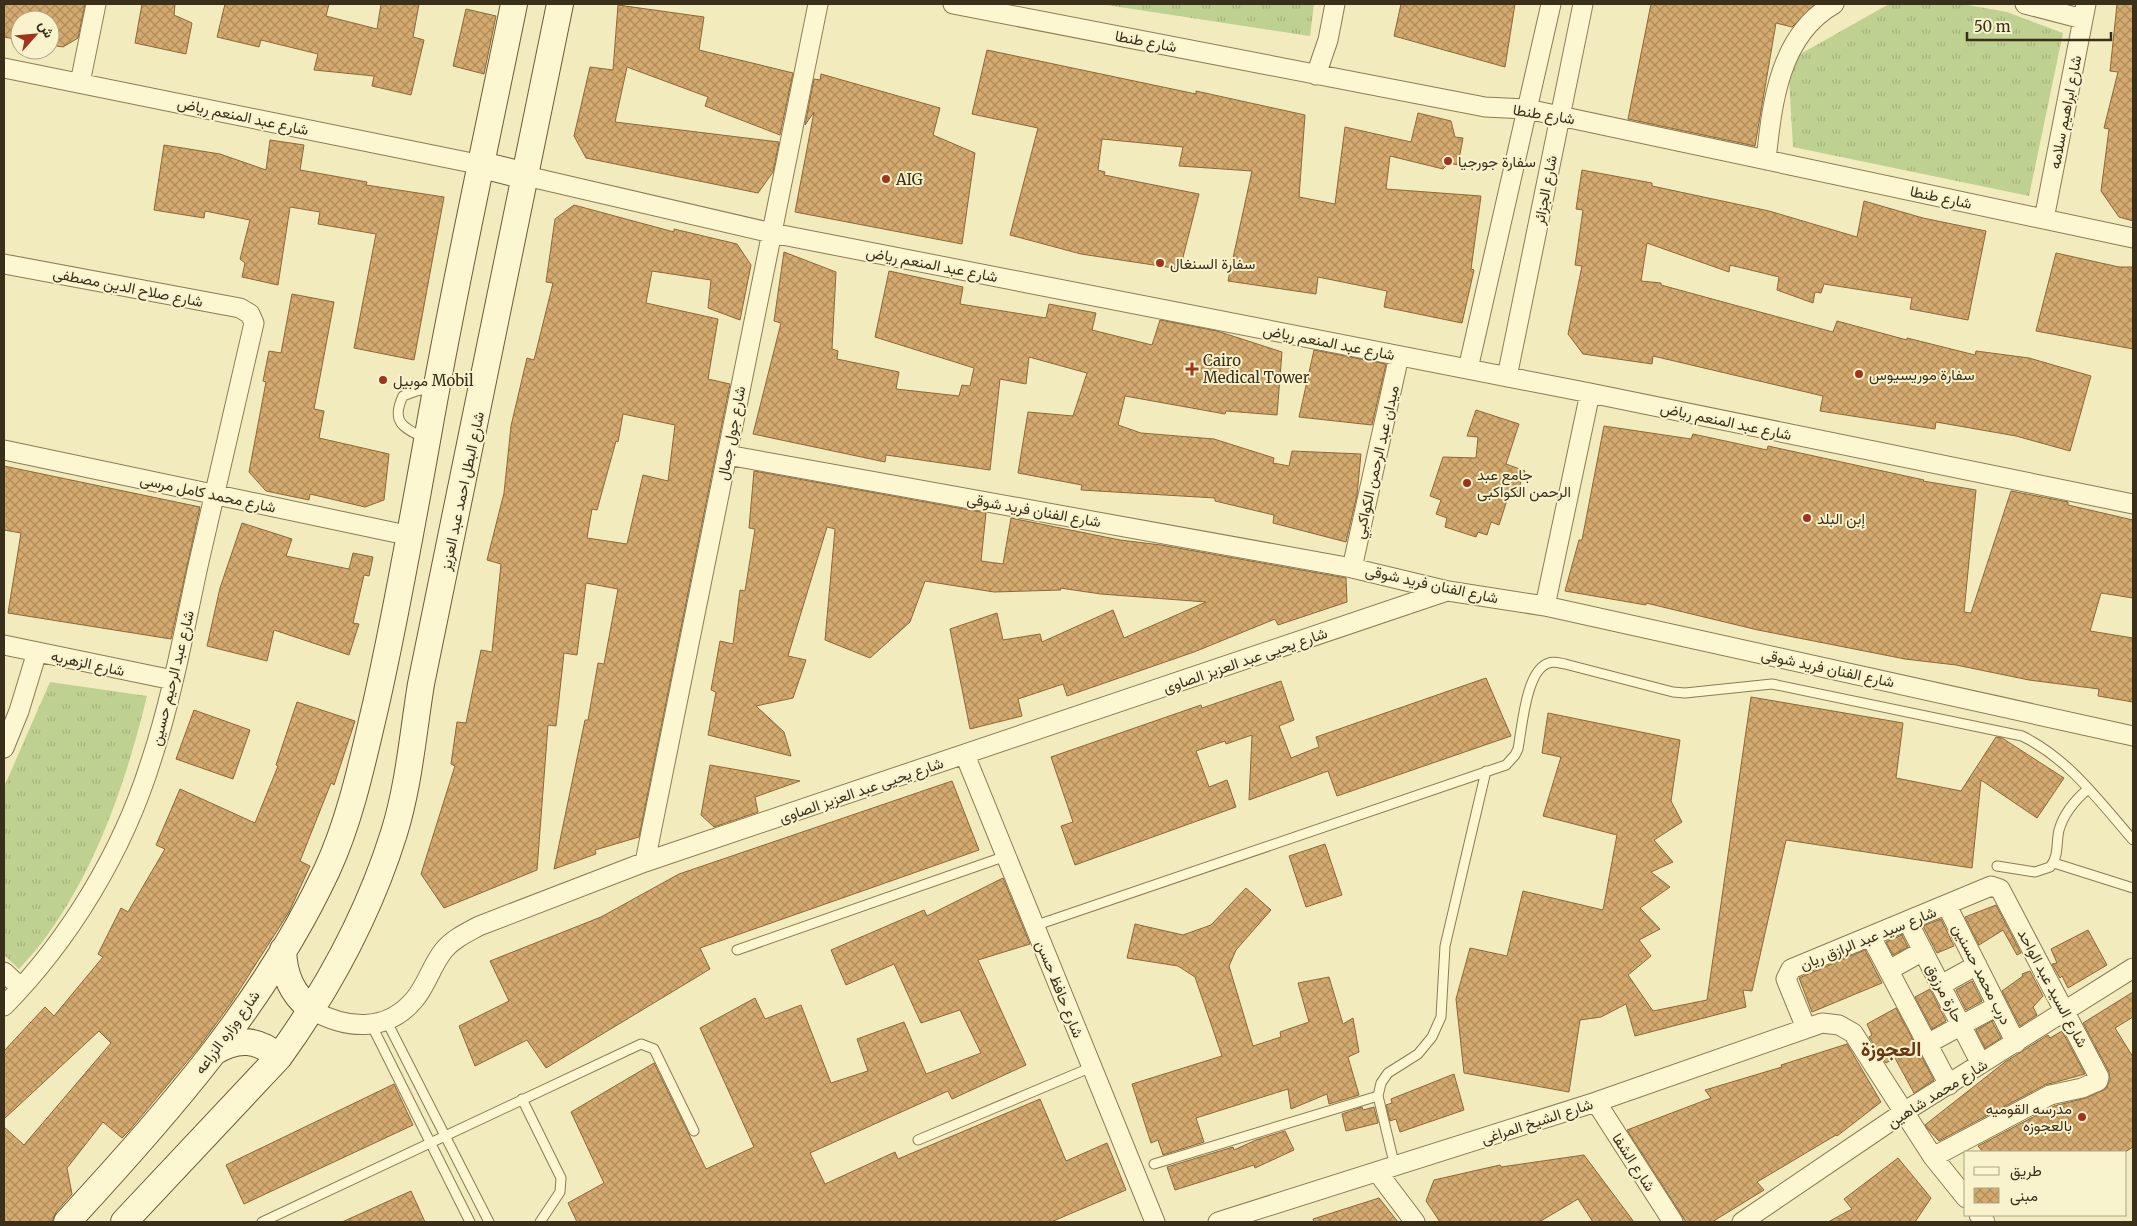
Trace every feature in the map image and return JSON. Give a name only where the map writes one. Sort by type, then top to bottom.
[{"type":"main road","points":[[411,536],[436,388],[514,4]]},
{"type":"main road","name":"شارع البطل احمد عبد العزيز","points":[[312,1010],[365,911],[394,831],[421,684],[560,4]]},
{"type":"main road","points":[[482,164],[526,176]]},
{"type":"main road","name":"شارع وزاره الزراعه","points":[[67,1222],[151,1131],[214,1052],[283,950],[328,867],[346,816],[373,716],[411,536]]},
{"type":"main road","points":[[124,1222],[278,1057],[312,1010],[301,1002],[287,978],[283,950]]},
{"type":"main road","points":[[214,1052],[226,1044],[240,1040],[254,1042],[268,1048],[278,1057]]},
{"type":"street","points":[[80,83],[96,4]]},
{"type":"street","name":"شارع جول جمال","points":[[645,862],[818,4]]},
{"type":"street","name":"شارع طنطا","points":[[953,4],[1041,12],[1316,75],[1485,108],[1527,109],[2133,238]]},
{"type":"street","points":[[1316,75],[1328,40],[1335,4]]},
{"type":"street","points":[[1468,369],[1551,4]]},
{"type":"street","name":"شارع الجزائر","points":[[1507,376],[1583,4]]},
{"type":"street","points":[[1766,160],[1772,110],[1787,57],[1804,30],[1834,4]]},
{"type":"street","points":[[2025,4],[2084,11]]},
{"type":"street","name":"شارع ابراهيم سلامه","points":[[2044,219],[2084,11]]},
{"type":"street","name":"شارع عبد المنعم رياض","points":[[4,68],[482,164]]},
{"type":"street","name":"شارع عبد المنعم رياض","points":[[526,176],[772,233],[1507,376],[2133,504]]},
{"type":"street","name":"شارع صلاح الدين مصطفى","points":[[4,264],[240,308],[250,314]]},
{"type":"street","name":"شارع عبد الرحيم حسين","points":[[4,1006],[21,988],[65,933],[100,875],[128,821],[151,762],[173,680],[254,323],[250,314]]},
{"type":"street","name":"ميدان عبد الرحمن الكواكبي","points":[[1352,568],[1399,356]]},
{"type":"street","points":[[1545,606],[1590,393]]},
{"type":"street","name":"شارع محمد كامل مرسى","points":[[4,450],[411,536]]},
{"type":"street","name":"شارع الفنان فريد شوقى","points":[[727,455],[1352,568],[1448,591],[1545,606],[2133,736]]},
{"type":"street","name":"شارع يحيى عبد العزيز الصاوى","points":[[378,1022],[399,1014],[414,1000],[433,965],[445,949],[461,936],[479,926],[645,862],[1448,591]]},
{"type":"street","name":"شارع الزهريه","points":[[4,645],[173,680]]},
{"type":"street","points":[[4,748],[19,710],[37,652]]},
{"type":"street","name":"شارع حافظ حسن","points":[[965,755],[1155,1222]]},
{"type":"street","name":"شارع سيد عبد الرازق ريان","points":[[1806,1028],[1786,979],[1788,972],[1947,906],[1990,886],[1996,887],[2003,893]]},
{"type":"street","name":"شارع السيد عبد الواحد","points":[[1934,1157],[2050,1096],[2094,1083],[2099,1077],[2003,893]]},
{"type":"street","name":"درب محمد حسنين","points":[[1947,906],[2016,1043]]},
{"type":"street","name":"حارة مرزوق","points":[[1908,922],[1981,1064]]},
{"type":"street","points":[[1871,936],[1949,1085]]},
{"type":"street","points":[[1889,970],[1923,951]]},
{"type":"street","points":[[1941,985],[1977,965]]},
{"type":"street","name":"شارع محمد شاهين","points":[[1742,1222],[1904,1112],[2066,1012],[2133,968]]},
{"type":"street","points":[[4,972],[21,988]]},
{"type":"street","points":[[1927,1044],[1997,1006]]},
{"type":"street","points":[[312,1010],[330,1021],[350,1026],[378,1022]]},
{"type":"street","name":"شارع الشيخ المراغى","points":[[1218,1222],[1387,1170],[1596,1102],[1822,1023],[1838,1025],[1853,1033],[1904,1112]]},
{"type":"street","name":"شارع الشفا","points":[[1596,1102],[1673,1222]]},
{"type":"street","points":[[1904,1112],[1934,1157],[1964,1195]]},
{"type":"street","points":[[1387,1170],[1415,1222]]},
{"type":"lane","points":[[427,439],[410,432],[399,422],[397,409],[403,396],[416,391],[436,388]]},
{"type":"lane","points":[[1034,926],[1506,765],[1516,755],[1530,684],[1536,670],[1550,662],[1565,664],[1673,692],[1685,693],[1772,684],[2022,736],[2044,747],[2063,762],[2133,840]]},
{"type":"lane","points":[[1387,1170],[1378,1096],[1381,1083],[1388,1072],[1418,1054],[1432,1037],[1441,1017],[1445,946],[1486,771]]},
{"type":"lane","points":[[1997,866],[2035,872],[2046,870],[2054,863],[2064,818],[2078,797],[2088,789]]},
{"type":"lane","points":[[737,950],[1006,856]]},
{"type":"lane","points":[[2054,863],[2133,888]]},
{"type":"lane","points":[[378,1022],[445,1136],[489,1222]]},
{"type":"lane","points":[[378,1022],[430,1143],[470,1222]]},
{"type":"lane","points":[[262,1222],[641,1044],[654,1049],[694,1131]]},
{"type":"lane","points":[[918,1140],[1092,1067]]},
{"type":"lane","points":[[1154,1164],[1378,1096]]},
{"type":"lane","points":[[522,1099],[561,1178],[560,1192],[546,1210],[540,1222]]},
{"type":"green space","points":[[1100,4],[1314,4],[1310,36]]},
{"type":"green space","points":[[1889,4],[1962,4],[2007,12],[2063,33],[2029,196],[1793,147],[1788,61]]},
{"type":"green space","points":[[50,682],[147,696],[120,789],[96,850],[66,907],[41,943],[19,969],[4,955],[4,787]]},
{"type":"building","points":[[4,4],[85,4],[78,38],[63,47],[60,47],[60,10],[10,10],[10,38],[4,37]]},
{"type":"building","points":[[142,4],[175,4],[174,15],[192,23],[186,54],[135,43]]},
{"type":"building","points":[[225,4],[329,4],[326,16],[377,29],[381,4],[419,4],[413,37],[424,40],[411,95],[372,86],[374,76],[314,70],[318,54],[261,40],[259,47],[217,37]]},
{"type":"building","points":[[1401,4],[1515,4],[1505,67],[1394,36]]},
{"type":"building","points":[[1651,4],[1815,4],[1792,27],[1776,23],[1755,146],[1628,119]]},
{"type":"building","points":[[2117,4],[2133,4],[2133,221],[2119,217],[2101,191],[2109,129],[2104,128],[2118,72],[2110,71]]},
{"type":"building","points":[[618,5],[704,17],[699,50],[793,73],[780,135],[705,106],[708,97],[627,67],[615,122],[779,142],[773,172],[758,193],[586,158],[574,136],[590,67],[613,70]]},
{"type":"building","points":[[466,9],[496,16],[484,74],[453,66]]},
{"type":"building","points":[[987,50],[1196,94],[1196,91],[1305,115],[1299,197],[1335,204],[1345,127],[1411,142],[1418,113],[1451,121],[1455,137],[1463,138],[1458,165],[1449,163],[1443,169],[1390,156],[1386,189],[1481,196],[1471,269],[1474,270],[1462,323],[1384,307],[1387,291],[1318,277],[1316,294],[1228,281],[1252,171],[1179,166],[1183,147],[1102,139],[1098,170],[1105,172],[1104,175],[1199,194],[1180,269],[1081,254],[1010,235],[1038,128],[972,114]]},
{"type":"building","name":"AIG","points":[[821,74],[940,108],[933,135],[975,153],[962,244],[795,212],[814,112],[805,125],[814,79],[820,80]]},
{"type":"building","points":[[270,140],[304,145],[300,170],[367,182],[366,185],[444,197],[414,360],[354,348],[376,234],[318,224],[320,212],[290,207],[278,285],[242,277],[245,263],[240,259],[250,220],[205,211],[204,218],[154,210],[164,145],[220,154],[266,170]]},
{"type":"building","points":[[1582,170],[1652,183],[1652,186],[1769,211],[1857,237],[1864,201],[1923,218],[1986,231],[1968,320],[1910,309],[1912,298],[1824,284],[1821,293],[1815,292],[1813,303],[1777,290],[1779,277],[1730,265],[1729,272],[1647,243],[1641,281],[1661,283],[1661,285],[1833,332],[1837,321],[1907,340],[1907,338],[1975,355],[1976,351],[2029,358],[2091,376],[2070,451],[2016,436],[1936,422],[1935,429],[1820,411],[1823,396],[1653,356],[1652,364],[1583,354],[1568,334],[1582,266],[1575,265],[1583,210],[1576,209]]},
{"type":"building","points":[[574,205],[674,232],[674,229],[737,244],[751,265],[740,320],[708,308],[711,280],[652,271],[646,303],[718,319],[708,379],[730,384],[639,837],[595,850],[596,854],[554,869],[585,720],[588,720],[598,663],[604,664],[618,589],[586,583],[577,655],[564,653],[556,726],[548,725],[537,870],[444,908],[421,874],[455,766],[451,764],[457,722],[466,723],[481,650],[492,652],[501,564],[487,560],[504,493],[511,426],[527,358],[534,360],[553,283],[546,282],[555,219]],"holes":[[[623,414],[675,425],[668,481],[643,475],[627,544],[587,538],[592,509],[597,510],[616,441],[618,442]]]},
{"type":"building","points":[[784,252],[836,272],[832,349],[838,351],[837,359],[899,372],[896,389],[959,396],[962,385],[970,386],[974,368],[875,337],[889,271],[963,287],[960,304],[1046,318],[1049,304],[1096,313],[1092,330],[1152,345],[1160,320],[1217,331],[1282,352],[1277,415],[1226,411],[1225,414],[1125,396],[1118,425],[1141,433],[1214,439],[1274,458],[1273,463],[1289,466],[1292,451],[1361,454],[1357,495],[1346,542],[1273,523],[1274,515],[1215,501],[1215,498],[1081,490],[1082,485],[1018,473],[1028,412],[1073,416],[1087,373],[1029,357],[1026,384],[1000,379],[990,470],[886,455],[885,462],[753,434],[781,323],[774,321]]},
{"type":"building","points":[[2056,253],[2119,267],[2133,267],[2133,349],[2036,331]]},
{"type":"building","points":[[292,294],[334,302],[314,409],[324,411],[319,438],[389,454],[384,500],[365,507],[310,494],[309,500],[266,491],[249,472],[266,382],[263,381],[269,351],[281,353]]},
{"type":"building","points":[[1314,350],[1386,364],[1372,425],[1299,417]]},
{"type":"building","points":[[1476,410],[1519,424],[1506,464],[1525,471],[1517,493],[1510,491],[1499,525],[1491,522],[1487,535],[1478,532],[1476,537],[1445,527],[1447,518],[1436,514],[1441,500],[1430,496],[1443,457],[1476,458],[1478,437],[1467,436]]},
{"type":"building","points":[[1604,426],[1691,439],[1693,434],[1767,450],[1768,446],[1923,481],[1976,490],[1964,612],[1971,613],[2011,491],[2068,502],[2068,505],[2133,520],[2133,598],[2101,593],[2090,631],[2133,638],[2133,702],[2098,696],[2099,689],[2029,680],[1956,665],[1905,659],[1758,630],[1646,603],[1646,605],[1565,591],[1579,540],[1582,540]]},
{"type":"building","points":[[4,466],[200,507],[171,639],[8,613],[21,533],[4,530]]},
{"type":"building","points":[[754,471],[986,513],[981,561],[1003,564],[1011,518],[1120,540],[1161,545],[1346,578],[1347,602],[1278,625],[1275,619],[1194,652],[1067,696],[1063,684],[1018,699],[1022,716],[970,729],[950,629],[997,613],[1003,640],[1040,634],[1042,642],[1113,610],[1124,638],[1206,602],[1101,594],[1060,588],[1061,590],[994,592],[925,581],[910,622],[870,658],[825,640],[835,529],[827,527],[788,656],[806,660],[793,698],[756,706],[784,732],[791,756],[708,735],[716,692],[711,690],[720,641],[733,644],[740,590],[745,591],[755,529],[749,528]]},
{"type":"building","points":[[242,523],[292,539],[286,556],[349,569],[353,553],[373,557],[369,576],[364,575],[353,623],[359,624],[349,655],[274,630],[267,661],[207,646],[220,588]]},
{"type":"building","points":[[1486,678],[1511,736],[1337,796],[1328,771],[1249,800],[1252,735],[1226,744],[1225,741],[1196,751],[1209,787],[1227,780],[1236,807],[1075,865],[1061,826],[1073,822],[1051,757],[1201,705],[1202,708],[1281,681],[1294,720],[1279,726],[1291,758],[1319,747],[1316,737]]},
{"type":"building","points":[[1751,697],[1903,723],[1896,778],[1961,791],[1996,737],[2002,738],[2064,778],[2037,818],[1981,780],[1972,868],[1786,840],[1752,991],[1743,990],[1746,1007],[1635,1036],[1626,1004],[1601,1017],[1580,1020],[1569,1092],[1464,1073],[1456,999],[1470,948],[1507,956],[1523,891],[1603,910],[1617,835],[1543,816],[1561,757],[1542,753],[1548,713],[1680,740],[1671,801],[1682,822],[1654,840],[1673,862],[1651,872],[1670,887],[1640,908],[1660,929],[1639,940],[1651,956],[1628,975],[1653,1011],[1707,1000]]},
{"type":"building","points":[[297,702],[355,721],[334,785],[331,783],[300,861],[310,866],[289,912],[231,1003],[199,1047],[129,1131],[122,1138],[103,1122],[67,1168],[72,1194],[56,1212],[52,1222],[4,1222],[4,1127],[24,1145],[111,1043],[99,1031],[4,1119],[4,1051],[45,1007],[54,1016],[103,957],[98,954],[121,908],[128,912],[165,849],[156,845],[180,789],[255,823],[278,766],[276,765]]},
{"type":"building","points":[[194,710],[250,730],[233,779],[176,759]]},
{"type":"building","points":[[710,765],[800,781],[755,797],[758,812],[714,827],[701,815]]},
{"type":"building","points":[[952,781],[979,850],[700,948],[710,969],[546,1068],[527,1040],[475,1066],[459,1026],[509,1001],[490,961],[601,917],[679,874]]},
{"type":"building","points":[[1325,844],[1342,895],[1306,907],[1289,856]]},
{"type":"building","points":[[1003,878],[1030,944],[978,960],[1026,1065],[952,1099],[948,1091],[810,1153],[825,1184],[895,1152],[898,1159],[1040,1099],[1066,1161],[1107,1143],[1126,1190],[1051,1222],[577,1222],[568,1203],[604,1183],[571,1112],[654,1063],[706,1169],[754,1147],[700,1028],[755,998],[765,1019],[801,1005],[831,1083],[868,1071],[857,1039],[904,1022],[926,1074],[981,1053],[960,1010],[921,1023],[894,964],[846,985],[831,950],[924,910],[927,916]]},
{"type":"building","points":[[1246,888],[1271,910],[1236,950],[1229,966],[1253,1046],[1281,1037],[1280,1032],[1309,1022],[1298,983],[1329,977],[1343,1024],[1353,1018],[1359,1052],[1348,1057],[1359,1095],[1329,1104],[1327,1094],[1291,1109],[1288,1089],[1196,1118],[1204,1142],[1163,1155],[1158,1140],[1151,1143],[1132,1084],[1222,1056],[1195,977],[1178,966],[1127,958],[1135,924],[1183,935],[1211,925]]},
{"type":"building","points":[[1996,905],[2021,953],[2017,955],[2003,930],[1979,945],[1965,917]]},
{"type":"building","points":[[1941,919],[1954,946],[1937,953],[1923,926]]},
{"type":"building","points":[[2088,930],[2107,965],[2068,988],[2062,976],[2060,978],[2052,964],[2057,963],[2051,949]]},
{"type":"building","points":[[1902,935],[1908,947],[1893,955],[1886,942]]},
{"type":"building","points":[[1865,950],[1882,983],[1812,1012],[1799,978]]},
{"type":"building","points":[[2030,971],[2043,996],[2033,1007],[2037,1015],[2020,1026],[2002,991],[2023,976],[2022,974]]},
{"type":"building","points":[[1972,981],[1982,1001],[1966,1010],[1956,990]]},
{"type":"building","points":[[1930,989],[1946,1021],[1932,1029],[1915,997]]},
{"type":"building","name":"مدرسه القوميه بالعجوزه","points":[[2133,992],[2133,1017],[2115,1028],[2133,1057],[2133,1147],[2127,1151],[1982,1151],[1978,1146],[2054,1106],[2086,1098],[2106,1089],[2110,1080],[2109,1072],[2083,1023]]},
{"type":"building","points":[[1896,1008],[1934,1080],[1914,1093],[1895,1058],[1886,1063],[1869,1037],[1872,1035],[1867,1024]]},
{"type":"building","points":[[1992,1021],[2001,1038],[1985,1048],[1976,1030]]},
{"type":"building","points":[[2062,1031],[2085,1074],[2045,1085],[1939,1141],[1927,1128],[1925,1125],[2005,1062],[2048,1035],[2050,1038]]},
{"type":"building","points":[[1847,1044],[1881,1102],[1837,1136],[1757,1182],[1764,1190],[1712,1222],[1686,1222],[1627,1130],[1711,1098],[1705,1090],[1782,1067],[1781,1065]]},
{"type":"building","points":[[1454,1074],[1464,1110],[1400,1132],[1396,1119],[1390,1121],[1386,1105],[1392,1103],[1391,1099]]},
{"type":"building","points":[[394,1084],[413,1125],[244,1204],[226,1165]]},
{"type":"building","points":[[1362,1107],[1363,1110],[1374,1107],[1378,1123],[1346,1131],[1342,1114]]},
{"type":"building","points":[[1285,1131],[1294,1150],[1255,1168],[1254,1165],[1175,1190],[1167,1167],[1233,1147],[1234,1150],[1256,1140]]},
{"type":"building","points":[[1584,1155],[1634,1222],[1593,1222],[1578,1199],[1539,1222],[1440,1222],[1426,1201],[1434,1180],[1500,1165],[1501,1167]]},
{"type":"building","points":[[1898,1158],[1931,1198],[1915,1222],[1828,1222],[1852,1209],[1844,1199]]},
{"type":"building","points":[[411,1191],[425,1222],[342,1222]]},
{"type":"building","points":[[1379,1198],[1398,1222],[1314,1222],[1313,1219]]},
{"type":"place","name":"سفارة جورجيا","points":[[1448,161]]},
{"type":"place","name":"AIG","points":[[886,179]]},
{"type":"place","name":"سفارة السنغال","points":[[1160,263]]},
{"type":"place","name":"Cairo Medical Tower","points":[[1192,369]]},
{"type":"place","name":"سفارة موريسيوس","points":[[1859,374]]},
{"type":"place","name":"موبيل Mobil","points":[[383,380]]},
{"type":"place","name":"جامع عبد الرحمن الكواكبى","points":[[1467,483]]},
{"type":"place","name":"إبن البلد","points":[[1807,518]]},
{"type":"place","name":"مدرسه القوميه بالعجوزه","points":[[2082,1117]]},
{"type":"district","name":"العجوزة","points":[[1891,1048]]}]
